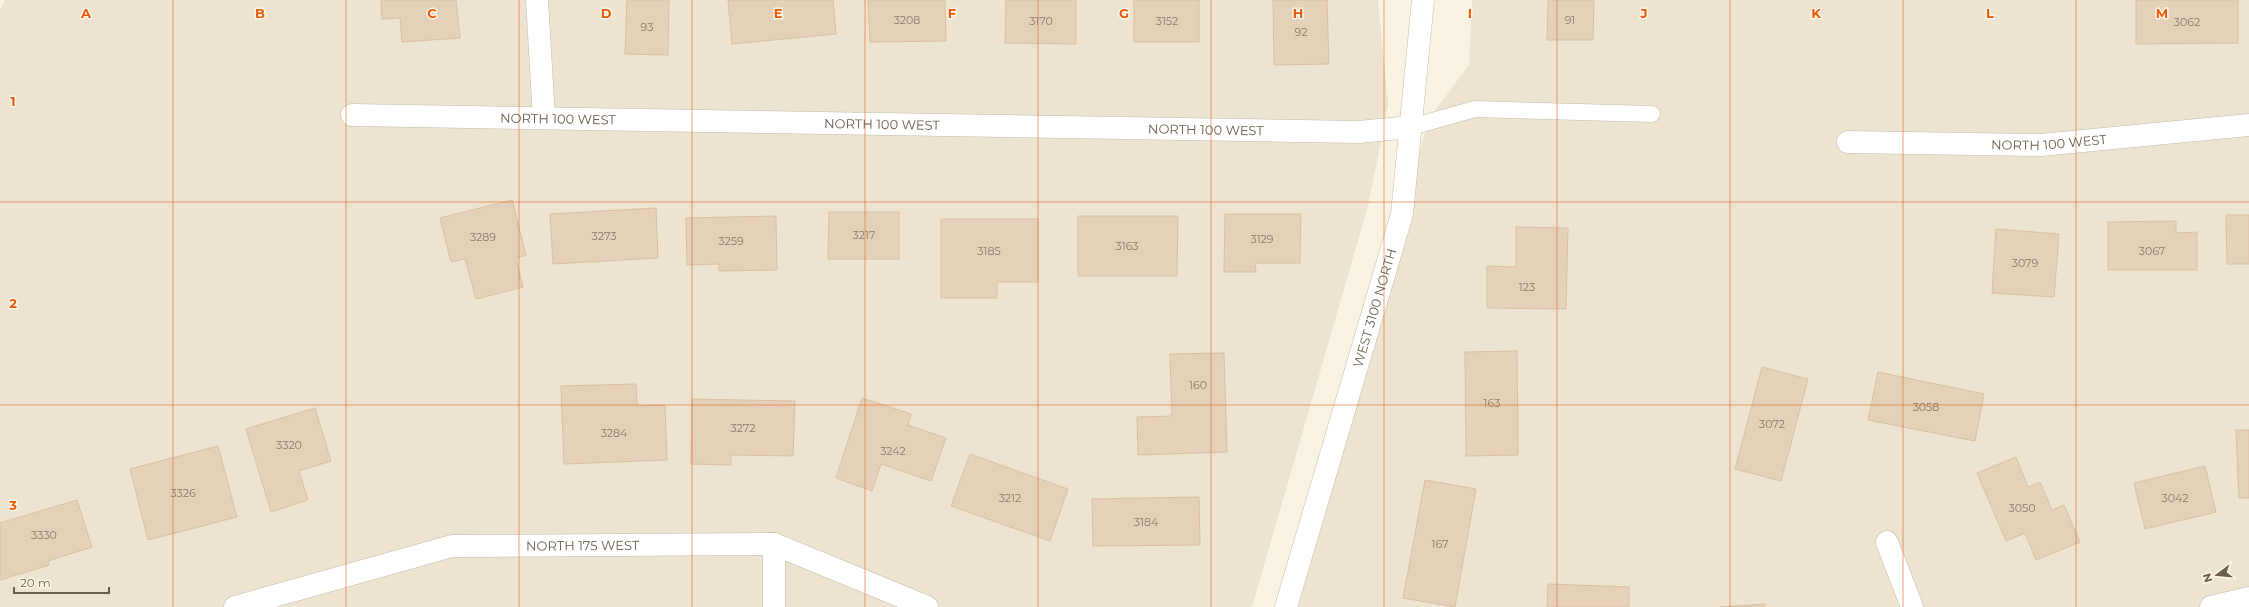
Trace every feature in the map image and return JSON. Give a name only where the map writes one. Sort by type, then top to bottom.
[{"type":"street","points":[[537,0],[540,16],[544,118]]},
{"type":"street","name":"WEST 3100 NORTH","points":[[1286,607],[1402,214],[1423,0]]},
{"type":"street","name":"NORTH 100 WEST","points":[[352,115],[1360,132],[1411,127]]},
{"type":"street","name":"NORTH 100 WEST","points":[[1848,142],[2041,145],[2249,125]]},
{"type":"street","points":[[1887,542],[1912,607]]},
{"type":"street","points":[[774,544],[774,607]]},
{"type":"street","name":"NORTH 175 WEST","points":[[235,607],[296,599],[452,546],[774,544],[926,607]]},
{"type":"street","points":[[2210,607],[2249,598]]},
{"type":"lane","points":[[1411,127],[1475,109],[1652,114]]},
{"type":"shaded area","points":[[5,0],[1378,0],[1388,105],[1368,206],[1252,607],[0,607],[0,10]]},
{"type":"shaded area","points":[[1472,0],[2249,0],[2249,607],[1286,607],[1429,119],[1469,65]]},
{"type":"building","points":[[381,0],[456,0],[460,38],[402,42],[400,18],[382,19]]},
{"type":"building","points":[[627,0],[669,0],[668,55],[625,54]]},
{"type":"building","points":[[728,0],[833,0],[836,34],[732,44]]},
{"type":"building","points":[[868,0],[945,0],[946,41],[870,42]]},
{"type":"building","points":[[1006,0],[1076,0],[1076,44],[1005,43]]},
{"type":"building","points":[[1134,0],[1199,0],[1199,42],[1134,42]]},
{"type":"building","points":[[1273,0],[1327,0],[1329,64],[1274,65]]},
{"type":"building","points":[[1548,0],[1594,0],[1593,40],[1547,40]]},
{"type":"building","points":[[2136,0],[2238,0],[2238,43],[2136,44]]},
{"type":"building","points":[[512,200],[526,255],[516,258],[523,287],[476,299],[465,259],[451,262],[440,218]]},
{"type":"building","points":[[656,208],[658,258],[553,264],[550,214]]},
{"type":"building","points":[[829,212],[899,212],[899,259],[828,259]]},
{"type":"building","points":[[1225,214],[1301,214],[1300,263],[1255,263],[1256,272],[1224,272]]},
{"type":"building","points":[[2226,215],[2249,215],[2249,264],[2227,264]]},
{"type":"building","points":[[776,216],[777,270],[719,271],[719,264],[687,265],[686,218]]},
{"type":"building","points":[[1078,216],[1178,216],[1177,276],[1078,276]]},
{"type":"building","points":[[941,219],[1038,219],[1038,282],[997,282],[997,298],[941,298]]},
{"type":"building","points":[[2176,221],[2176,233],[2197,232],[2197,270],[2108,270],[2108,222]]},
{"type":"building","points":[[1516,227],[1568,228],[1566,309],[1487,308],[1487,266],[1516,267]]},
{"type":"building","points":[[1996,229],[2059,234],[2054,297],[1992,293]]},
{"type":"building","points":[[1517,351],[1518,455],[1466,456],[1465,352]]},
{"type":"building","points":[[1224,353],[1227,452],[1138,455],[1137,417],[1172,416],[1170,354]]},
{"type":"building","points":[[1762,367],[1808,379],[1781,481],[1735,469]]},
{"type":"building","points":[[1878,372],[1984,394],[1975,441],[1868,420]]},
{"type":"building","points":[[636,384],[637,406],[665,405],[667,460],[564,464],[561,386]]},
{"type":"building","points":[[862,398],[911,414],[908,425],[946,438],[931,481],[881,464],[872,491],[836,478]]},
{"type":"building","points":[[692,399],[795,401],[793,456],[731,455],[731,465],[691,464]]},
{"type":"building","points":[[315,408],[331,461],[299,471],[308,500],[271,512],[246,429]]},
{"type":"building","points":[[2236,430],[2249,430],[2249,498],[2239,498]]},
{"type":"building","points":[[218,446],[237,517],[148,540],[130,469]]},
{"type":"building","points":[[970,454],[1068,489],[1050,541],[951,506]]},
{"type":"building","points":[[2016,457],[2028,487],[2040,482],[2052,510],[2064,505],[2080,542],[2036,560],[2025,533],[2006,541],[1977,473]]},
{"type":"building","points":[[2205,466],[2216,512],[2145,529],[2134,483]]},
{"type":"building","points":[[1425,480],[1476,489],[1455,607],[1403,598]]},
{"type":"building","points":[[1199,497],[1200,545],[1093,546],[1092,499]]},
{"type":"building","points":[[77,500],[92,547],[48,561],[49,565],[0,580],[0,523]]},
{"type":"building","points":[[1548,584],[1629,587],[1629,607],[1547,607]]},
{"type":"building","points":[[1765,604],[1765,607],[1720,607]]}]
